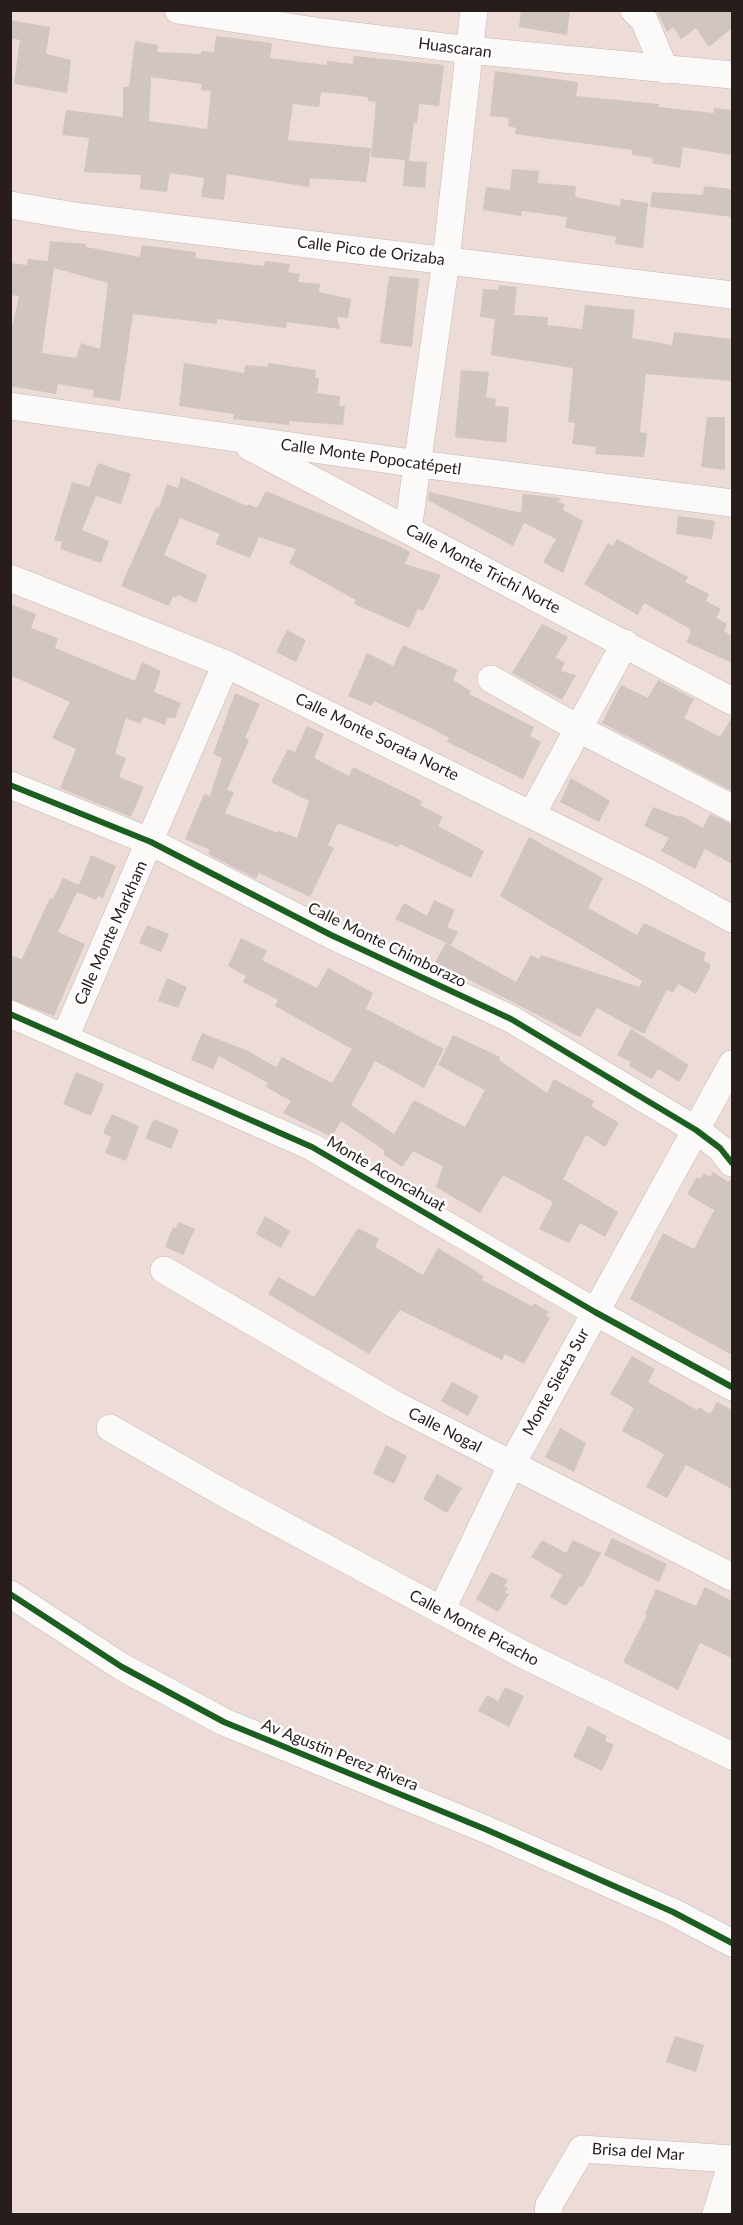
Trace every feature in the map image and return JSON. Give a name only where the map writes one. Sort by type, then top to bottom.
[{"type":"street","name":"Huascaran","points":[[178,10],[322,32],[469,50],[732,75]]},
{"type":"street","points":[[408,530],[446,260],[474,10]]},
{"type":"street","points":[[634,10],[644,20],[665,70]]},
{"type":"street","name":"Calle Pico de Orizaba","points":[[10,205],[81,217],[732,295]]},
{"type":"street","name":"Calle Monte Popocatépetl","points":[[10,406],[419,464],[732,503]]},
{"type":"street","name":"Calle Monte Trichi Norte","points":[[232,438],[732,701]]},
{"type":"street","name":"Calle Monte Sorata Norte","points":[[10,578],[226,664],[532,814],[649,873],[732,919]]},
{"type":"street","points":[[532,814],[625,643]]},
{"type":"street","name":"Calle Monte Markham","points":[[65,1037],[226,664]]},
{"type":"street","points":[[491,679],[579,729],[732,808]]},
{"type":"street","name":"Calle Monte Chimborazo","points":[[10,784],[151,842],[331,935],[511,1020],[696,1130],[720,1148],[732,1163]]},
{"type":"street","name":"Monte Aconcahuat","points":[[10,1014],[312,1147],[595,1312],[732,1387]]},
{"type":"street","name":"Monte Siesta Sur","points":[[441,1611],[512,1464],[732,1064]]},
{"type":"street","name":"Calle Nogal","points":[[164,1270],[394,1404],[732,1576]]},
{"type":"street","name":"Calle Monte Picacho","points":[[110,1428],[220,1491],[524,1655],[732,1756]]},
{"type":"street","name":"Av Agustin Perez Rivera","points":[[10,1594],[122,1667],[224,1722],[485,1829],[673,1912],[732,1943]]},
{"type":"street","name":"Brisa del Mar","points":[[548,2214],[549,2205],[582,2149],[732,2160],[716,2214]]},
{"type":"building","points":[[521,10],[570,10],[567,35],[519,27]]},
{"type":"building","points":[[656,10],[732,10],[732,28],[709,47],[696,28],[681,39],[673,27],[667,32]]},
{"type":"building","points":[[10,20],[50,27],[46,54],[71,60],[67,93],[14,84],[20,40],[10,38]]},
{"type":"building","points":[[216,36],[272,43],[270,58],[327,65],[327,61],[353,64],[354,56],[444,65],[439,106],[419,104],[417,123],[414,123],[409,161],[427,162],[425,188],[403,186],[405,160],[371,157],[376,102],[368,101],[368,97],[321,92],[319,107],[293,104],[288,140],[371,148],[366,182],[310,178],[309,187],[227,174],[224,200],[201,197],[204,178],[170,173],[167,192],[140,189],[141,175],[84,172],[89,138],[62,135],[66,110],[123,117],[123,87],[129,87],[135,41],[158,45],[157,52],[201,54],[201,51],[214,52]],"holes":[[[151,77],[202,84],[201,90],[211,91],[207,129],[149,121]]]},
{"type":"building","points":[[495,71],[578,82],[576,96],[659,104],[659,107],[714,113],[714,108],[732,110],[732,155],[683,147],[680,168],[652,163],[653,158],[632,155],[632,150],[515,134],[516,128],[508,126],[509,118],[490,116]]},
{"type":"building","points":[[512,169],[539,171],[538,183],[576,186],[575,197],[620,206],[621,199],[648,203],[643,248],[615,244],[616,237],[565,228],[567,217],[522,211],[521,216],[483,210],[486,187],[510,190]]},
{"type":"building","points":[[704,186],[732,189],[732,217],[650,207],[652,192],[703,195]]},
{"type":"building","points":[[50,241],[86,244],[86,247],[140,257],[142,245],[196,252],[195,258],[264,266],[265,261],[290,264],[288,272],[300,274],[298,282],[320,284],[319,292],[351,299],[348,318],[337,317],[340,329],[287,322],[286,328],[217,319],[217,324],[133,314],[120,401],[93,397],[94,390],[58,384],[56,394],[10,386],[10,337],[19,296],[10,295],[10,263],[27,265],[28,259],[48,261]],"holes":[[[54,268],[108,283],[100,349],[81,343],[76,358],[42,353]]]},
{"type":"building","points":[[389,276],[419,279],[412,347],[380,343]]},
{"type":"building","points":[[499,285],[517,287],[514,315],[548,317],[547,325],[582,329],[585,305],[635,310],[632,338],[672,345],[674,332],[732,339],[732,381],[646,374],[640,432],[647,433],[644,457],[595,454],[596,447],[572,444],[575,423],[568,422],[573,368],[491,355],[495,319],[480,317],[483,289],[498,290]]},
{"type":"building","points":[[184,363],[244,373],[245,365],[268,367],[268,363],[316,370],[315,378],[319,378],[317,393],[340,396],[339,406],[345,406],[343,425],[289,421],[289,425],[233,419],[234,414],[179,406]]},
{"type":"building","points":[[461,370],[489,372],[486,397],[496,399],[495,406],[509,407],[506,443],[455,437]]},
{"type":"building","points":[[707,417],[725,417],[725,470],[701,467]]},
{"type":"building","points":[[98,463],[131,474],[121,504],[96,496],[82,530],[109,541],[101,563],[60,549],[62,542],[54,540],[72,482],[89,487]]},
{"type":"building","points":[[181,477],[247,506],[248,504],[257,508],[266,491],[401,547],[410,552],[405,564],[441,575],[423,611],[418,609],[409,628],[354,604],[356,600],[289,563],[296,549],[259,537],[250,558],[215,544],[220,534],[180,518],[164,555],[207,575],[196,603],[178,595],[173,596],[169,606],[121,586],[156,507],[159,508],[167,484],[178,488]]},
{"type":"building","points":[[429,492],[521,513],[523,494],[561,498],[558,502],[565,504],[563,510],[583,521],[563,573],[543,562],[556,539],[524,523],[513,546],[428,500]]},
{"type":"building","points":[[678,516],[715,521],[712,539],[676,534]]},
{"type":"building","points":[[617,539],[688,577],[685,582],[709,594],[706,601],[721,609],[716,618],[727,624],[724,631],[732,636],[732,663],[686,642],[691,633],[690,629],[644,603],[638,615],[584,584],[608,543],[613,546]]},
{"type":"building","points":[[10,604],[36,614],[31,628],[58,638],[55,648],[135,681],[142,662],[161,671],[154,692],[181,703],[175,718],[167,718],[165,725],[144,717],[140,724],[126,718],[115,754],[126,758],[119,777],[144,787],[131,817],[60,788],[76,749],[52,738],[70,702],[10,675]]},
{"type":"building","points":[[542,624],[568,637],[555,658],[565,662],[561,671],[576,675],[562,700],[512,673]]},
{"type":"building","points":[[287,630],[306,640],[296,662],[276,652]]},
{"type":"building","points":[[403,645],[458,670],[453,680],[471,691],[469,694],[534,727],[530,736],[541,742],[523,779],[447,742],[449,738],[433,729],[374,701],[371,706],[348,696],[367,653],[393,666]]},
{"type":"building","points":[[658,680],[694,699],[684,718],[720,737],[732,717],[732,791],[602,723],[621,685],[648,698]]},
{"type":"building","points":[[235,693],[260,704],[245,738],[249,740],[227,790],[234,792],[225,813],[297,838],[309,801],[271,782],[288,749],[295,752],[307,726],[324,734],[314,758],[349,776],[353,767],[422,801],[420,805],[443,817],[438,826],[484,851],[471,878],[400,844],[398,847],[338,823],[328,845],[334,848],[310,897],[259,873],[256,879],[208,854],[210,850],[185,839],[204,794],[210,796],[222,758],[213,754]]},
{"type":"building","points":[[571,778],[610,801],[599,822],[560,802]]},
{"type":"building","points":[[653,807],[679,817],[680,815],[703,828],[710,814],[732,824],[732,864],[705,849],[695,869],[661,851],[669,838],[644,826]]},
{"type":"building","points":[[529,837],[603,878],[588,908],[637,935],[644,923],[706,953],[703,960],[710,964],[710,968],[696,994],[678,984],[673,993],[667,990],[644,1034],[597,1008],[580,1037],[435,962],[446,943],[516,982],[531,955],[539,959],[541,955],[639,987],[642,981],[500,896]]},
{"type":"building","points":[[91,855],[116,866],[103,898],[98,896],[96,900],[77,892],[58,932],[85,944],[54,1016],[10,999],[10,955],[22,959],[50,898],[53,899],[63,878],[79,885]]},
{"type":"building","points":[[434,900],[455,910],[447,927],[458,932],[451,945],[395,919],[404,903],[427,916]]},
{"type":"building","points":[[147,925],[169,934],[161,952],[139,943]]},
{"type":"building","points":[[241,938],[267,951],[262,960],[317,988],[328,968],[373,993],[366,1009],[444,1049],[424,1088],[375,1061],[351,1105],[394,1134],[414,1100],[465,1127],[485,1090],[438,1065],[453,1035],[500,1057],[499,1060],[547,1093],[554,1079],[594,1101],[591,1106],[619,1123],[605,1147],[586,1135],[563,1179],[618,1212],[605,1237],[580,1223],[569,1243],[539,1229],[553,1202],[503,1175],[480,1213],[436,1187],[443,1166],[413,1151],[402,1167],[383,1154],[385,1151],[341,1121],[332,1137],[283,1113],[291,1101],[266,1087],[268,1083],[219,1056],[213,1069],[191,1060],[202,1033],[248,1051],[276,1067],[282,1057],[332,1083],[352,1049],[275,1006],[278,1000],[243,982],[246,976],[228,966]]},
{"type":"building","points":[[167,978],[187,987],[178,1008],[158,1001]]},
{"type":"building","points":[[631,1029],[689,1065],[679,1082],[658,1069],[652,1079],[629,1066],[631,1062],[617,1055]]},
{"type":"building","points":[[76,1072],[104,1084],[91,1116],[63,1104]]},
{"type":"building","points":[[112,1114],[139,1126],[126,1161],[105,1153],[111,1137],[103,1133]]},
{"type":"building","points":[[154,1119],[179,1130],[171,1149],[145,1138]]},
{"type":"building","points":[[713,1172],[728,1182],[732,1178],[732,1355],[630,1299],[663,1233],[694,1249],[714,1210],[687,1194],[697,1177],[700,1179],[704,1173],[710,1177]]},
{"type":"building","points":[[265,1216],[290,1231],[281,1248],[256,1234]]},
{"type":"building","points":[[178,1222],[195,1229],[183,1255],[165,1247],[173,1227],[176,1228]]},
{"type":"building","points":[[358,1228],[379,1239],[375,1247],[423,1275],[438,1248],[476,1271],[484,1277],[482,1280],[532,1306],[534,1303],[549,1312],[546,1316],[550,1318],[524,1364],[505,1354],[502,1360],[400,1310],[369,1354],[268,1294],[278,1277],[314,1297]]},
{"type":"building","points":[[632,1356],[655,1369],[648,1382],[697,1410],[699,1407],[710,1414],[717,1402],[732,1410],[732,1489],[686,1465],[667,1498],[646,1487],[664,1454],[622,1431],[634,1408],[610,1394]]},
{"type":"building","points":[[452,1382],[479,1396],[468,1416],[441,1401]]},
{"type":"building","points":[[560,1428],[586,1443],[574,1472],[545,1457]]},
{"type":"building","points":[[386,1445],[407,1456],[394,1484],[373,1473]]},
{"type":"building","points":[[437,1474],[462,1488],[447,1513],[423,1499]]},
{"type":"building","points":[[612,1538],[667,1564],[659,1582],[604,1555]]},
{"type":"building","points":[[542,1540],[566,1553],[573,1540],[601,1553],[582,1588],[580,1586],[566,1606],[550,1597],[562,1575],[531,1557]]},
{"type":"building","points":[[491,1572],[508,1580],[504,1586],[508,1588],[505,1592],[509,1594],[498,1612],[476,1599]]},
{"type":"building","points":[[705,1587],[732,1601],[732,1658],[700,1643],[678,1690],[623,1662],[647,1615],[645,1614],[656,1589],[696,1606]]},
{"type":"building","points":[[505,1687],[524,1696],[509,1727],[478,1711],[487,1695],[498,1701]]},
{"type":"building","points":[[588,1726],[607,1736],[605,1741],[614,1745],[602,1771],[573,1757]]},
{"type":"building","points":[[675,2036],[704,2045],[696,2072],[666,2062]]},
{"type":"cycle path","points":[[10,785],[151,842],[331,935],[511,1019],[696,1130],[720,1148],[732,1163]]},
{"type":"cycle path","points":[[10,1014],[312,1147],[595,1312],[732,1387]]},
{"type":"cycle path","points":[[10,1594],[122,1667],[224,1722],[485,1829],[673,1912],[732,1943]]}]
